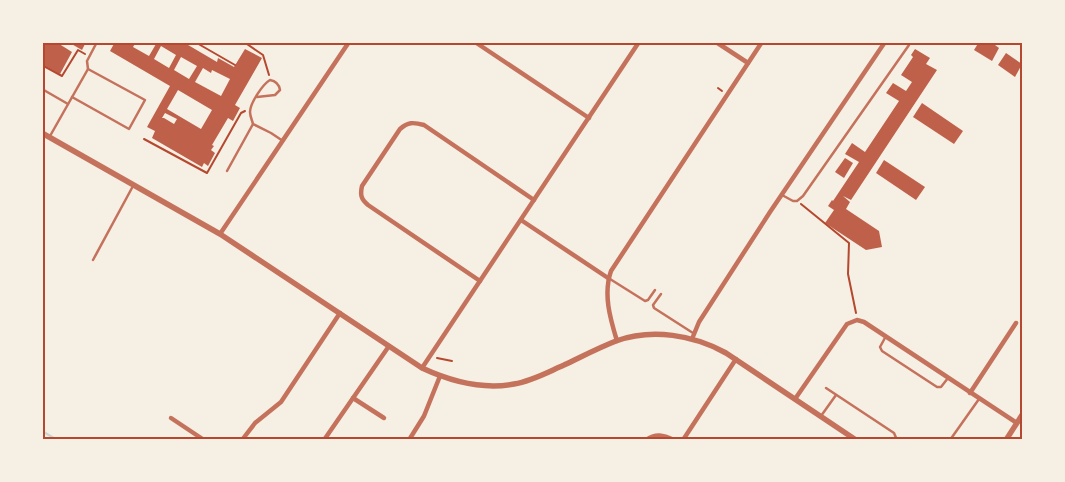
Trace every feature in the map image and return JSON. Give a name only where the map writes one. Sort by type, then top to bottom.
[{"type":"street","points":[[220,234],[349,42]]},
{"type":"street","points":[[475,42],[589,118]]},
{"type":"street","points":[[422,368],[639,42]]},
{"type":"street","points":[[716,42],[748,63]]},
{"type":"street","points":[[617,341],[607,298],[608,278],[614,264],[762,42]]},
{"type":"street","points":[[692,336],[699,322],[782,195],[885,42]]},
{"type":"street","points":[[480,281],[368,205],[362,199],[360,192],[362,186],[378,161],[400,129],[407,123],[414,122],[424,125],[534,200]]},
{"type":"street","points":[[42,133],[220,234],[422,368],[440,376],[476,384],[514,384],[540,376],[617,341],[635,336],[692,336],[736,359],[856,440]]},
{"type":"street","points":[[521,220],[608,278]]},
{"type":"street","points":[[242,440],[255,423],[281,402],[340,313]]},
{"type":"street","points":[[795,399],[846,324],[857,320],[864,322],[886,336],[978,399],[1020,424]]},
{"type":"street","points":[[970,393],[1016,323]]},
{"type":"street","points":[[324,440],[389,346]]},
{"type":"street","points":[[683,440],[736,359]]},
{"type":"street","points":[[409,440],[424,416],[440,376]]},
{"type":"street","points":[[353,398],[384,418]]},
{"type":"street","points":[[1006,440],[1020,424],[1022,415]]},
{"type":"street","points":[[171,418],[204,440]]},
{"type":"street","points":[[646,440],[654,435],[664,435],[674,440]]},
{"type":"lane","points":[[50,137],[88,69],[87,61],[97,42]]},
{"type":"lane","points":[[782,195],[793,201],[797,201],[803,196],[909,45]]},
{"type":"lane","points":[[72,97],[128,129],[132,122],[144,100],[88,69]]},
{"type":"lane","points":[[227,171],[253,124],[250,111],[257,97],[263,86],[270,80],[278,83],[279,93],[271,96],[257,97]]},
{"type":"lane","points":[[42,89],[68,104]]},
{"type":"lane","points":[[253,124],[282,141]]},
{"type":"lane","points":[[93,260],[134,185]]},
{"type":"lane","points":[[608,278],[645,301],[648,300],[655,290]]},
{"type":"lane","points":[[661,294],[654,308],[692,336]]},
{"type":"lane","points":[[886,336],[880,347],[890,356],[937,387],[941,387],[948,378]]},
{"type":"lane","points":[[826,388],[894,433],[897,440]]},
{"type":"lane","points":[[821,416],[836,395]]},
{"type":"lane","points":[[950,440],[978,399]]},
{"type":"path","points":[[195,42],[235,65]]},
{"type":"path","points":[[244,42],[263,55],[270,80]]},
{"type":"path","points":[[42,65],[62,76],[78,50],[89,56]]},
{"type":"path","points":[[718,88],[722,92]]},
{"type":"path","points":[[144,138],[207,173],[241,113],[243,111],[250,111]]},
{"type":"path","points":[[797,201],[849,243],[848,274],[857,320]]},
{"type":"path","points":[[434,358],[452,361]]},
{"type":"building","points":[[42,42],[56,42],[72,52],[60,74],[42,64]]},
{"type":"building","points":[[68,42],[86,42],[82,50]]},
{"type":"building","points":[[115,42],[128,44],[129,42],[136,42],[133,47],[149,56],[156,44],[153,42],[183,42],[217,62],[218,58],[234,67],[245,49],[262,58],[235,105],[240,108],[233,121],[228,118],[212,145],[214,146],[211,150],[215,153],[208,166],[204,163],[202,167],[152,138],[155,131],[147,127],[170,86],[110,51]],"holes":[[[161,46],[176,55],[169,68],[154,59]],[[181,57],[197,66],[189,79],[174,70]],[[203,68],[211,73],[212,70],[230,79],[221,96],[195,82]],[[178,90],[212,110],[201,129],[167,109]],[[165,113],[177,119],[174,124],[162,118]]]},
{"type":"building","points":[[979,42],[991,42],[999,48],[992,61],[974,50]]},
{"type":"building","points":[[915,49],[930,58],[926,64],[937,70],[851,200],[843,196],[850,202],[846,209],[879,231],[882,247],[866,250],[825,223],[834,210],[828,206],[859,162],[845,154],[852,143],[865,152],[899,101],[886,93],[893,83],[906,91],[912,82],[901,75],[913,57],[911,55]]},
{"type":"building","points":[[1006,53],[1022,64],[1015,77],[998,65]]},
{"type":"building","points":[[922,103],[963,131],[954,144],[913,117]]},
{"type":"building","points":[[845,158],[853,163],[844,178],[835,172]]},
{"type":"building","points":[[884,160],[925,187],[916,200],[876,173]]},
{"type":"waterway","points":[[42,431],[57,440]]}]
